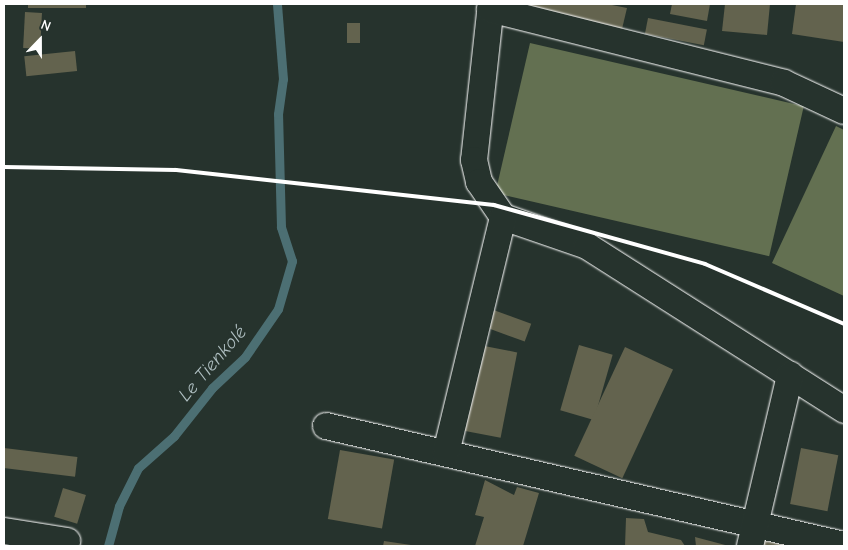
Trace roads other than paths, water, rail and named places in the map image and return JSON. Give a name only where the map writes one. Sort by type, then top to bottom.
[{"type":"street","points":[[844,111],[784,83],[490,6],[474,160],[479,182],[502,216],[587,246],[844,410]]},
{"type":"street","points":[[446,453],[502,216]]},
{"type":"street","points":[[753,536],[790,375]]},
{"type":"street","points":[[326,426],[446,453],[753,536],[844,545]]},
{"type":"street","points":[[4,531],[67,540]]},
{"type":"waterway","name":"Le Tienkolé","points":[[108,546],[119,506],[138,468],[174,436],[212,388],[245,357],[278,309],[292,261],[281,227],[278,114],[283,79],[277,4]]},
{"type":"railway","points":[[4,167],[176,170],[494,205],[705,264],[844,324]]}]
